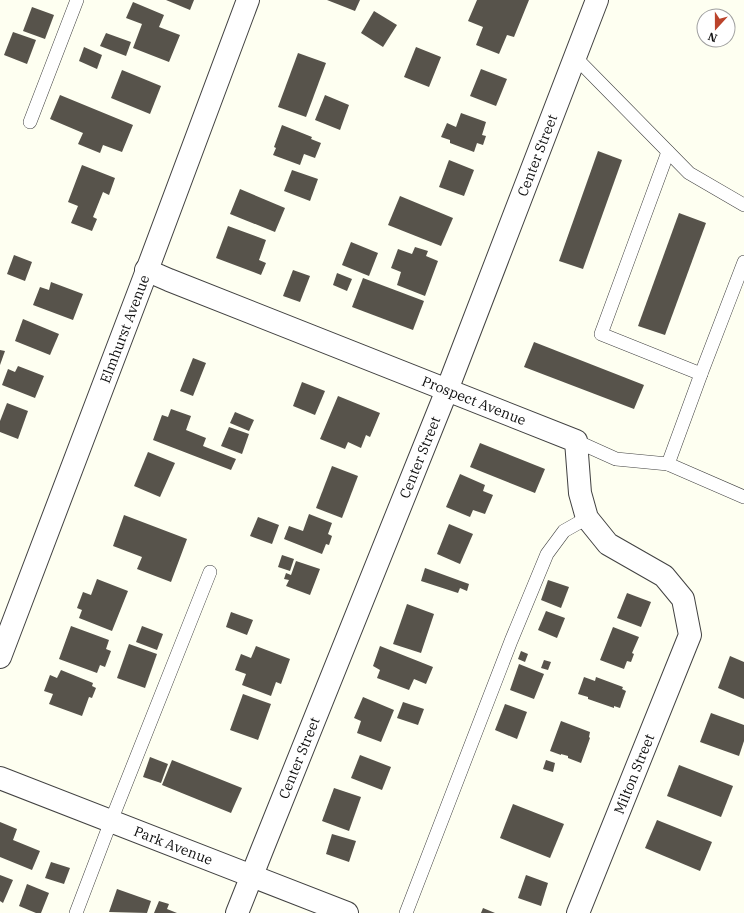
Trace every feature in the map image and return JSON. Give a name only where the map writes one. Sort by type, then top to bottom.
[{"type":"street","name":"Elmhurst Avenue","points":[[0,658],[248,0]]},
{"type":"street","name":"Center Street","points":[[237,913],[447,390],[597,0]]},
{"type":"street","name":"Prospect Avenue","points":[[146,270],[576,440]]},
{"type":"street","points":[[576,440],[580,493],[587,518]]},
{"type":"street","name":"Milton Street","points":[[578,913],[690,635],[684,598],[664,576],[608,544],[587,518]]},
{"type":"street","name":"Park Avenue","points":[[0,778],[347,913]]},
{"type":"lane","points":[[30,122],[77,0]]},
{"type":"lane","points":[[575,57],[689,173],[744,205]]},
{"type":"lane","points":[[668,152],[601,334],[701,374]]},
{"type":"lane","points":[[668,464],[744,262]]},
{"type":"lane","points":[[576,440],[616,459],[668,464],[744,497]]},
{"type":"lane","points":[[406,913],[511,641],[547,554],[564,531],[587,518]]},
{"type":"lane","points":[[76,913],[111,820],[210,572]]},
{"type":"building","points":[[166,0],[194,0],[190,10]]},
{"type":"building","points":[[327,0],[360,0],[355,11]]},
{"type":"building","points":[[477,0],[529,0],[514,37],[507,35],[499,54],[476,45],[483,27],[468,21]]},
{"type":"building","points":[[133,2],[164,15],[159,27],[180,35],[169,62],[133,48],[142,24],[126,18]]},
{"type":"building","points":[[32,7],[54,15],[45,39],[23,31]]},
{"type":"building","points":[[374,11],[397,25],[383,47],[361,33]]},
{"type":"building","points":[[13,32],[36,40],[27,64],[4,55]]},
{"type":"building","points":[[106,33],[131,42],[126,56],[100,46]]},
{"type":"building","points":[[84,47],[102,55],[97,69],[79,61]]},
{"type":"building","points":[[416,47],[441,57],[429,87],[404,77]]},
{"type":"building","points":[[298,53],[326,63],[306,117],[278,107]]},
{"type":"building","points":[[481,69],[507,79],[496,106],[470,96]]},
{"type":"building","points":[[122,70],[161,86],[150,114],[111,98]]},
{"type":"building","points":[[60,95],[133,125],[122,152],[103,145],[100,153],[78,144],[83,133],[50,119]]},
{"type":"building","points":[[325,95],[349,105],[340,130],[315,120]]},
{"type":"building","points":[[461,113],[486,122],[482,135],[486,136],[483,145],[477,143],[474,152],[450,143],[450,140],[441,137],[447,123],[456,127]]},
{"type":"building","points":[[282,125],[312,137],[311,139],[321,143],[315,158],[304,154],[300,165],[273,155],[276,148],[274,147]]},
{"type":"building","points":[[598,151],[622,160],[583,269],[559,261]]},
{"type":"building","points":[[449,160],[474,170],[464,196],[439,187]]},
{"type":"building","points":[[82,165],[115,178],[109,195],[103,192],[93,217],[97,219],[92,231],[71,223],[78,206],[68,202]]},
{"type":"building","points":[[292,170],[318,179],[310,201],[284,191]]},
{"type":"building","points":[[240,189],[285,208],[275,232],[230,214]]},
{"type":"building","points":[[400,196],[453,218],[441,246],[388,225]]},
{"type":"building","points":[[679,213],[706,223],[665,335],[638,326]]},
{"type":"building","points":[[228,226],[266,240],[259,260],[266,263],[261,275],[216,258]]},
{"type":"building","points":[[351,242],[378,253],[369,276],[342,265]]},
{"type":"building","points":[[415,247],[428,251],[426,256],[438,261],[425,296],[397,285],[401,272],[391,268],[398,249],[412,254]]},
{"type":"building","points":[[14,255],[32,262],[25,281],[7,274]]},
{"type":"building","points":[[293,270],[310,276],[300,302],[283,296]]},
{"type":"building","points":[[337,273],[352,279],[347,291],[333,285]]},
{"type":"building","points":[[363,278],[424,301],[413,330],[352,307]]},
{"type":"building","points":[[51,282],[83,294],[73,320],[33,305],[40,287],[49,290]]},
{"type":"building","points":[[23,319],[59,334],[50,355],[15,341]]},
{"type":"building","points":[[534,342],[644,385],[634,409],[524,367]]},
{"type":"building","points":[[0,350],[5,351],[0,365]]},
{"type":"building","points":[[193,358],[206,363],[193,396],[180,391]]},
{"type":"building","points":[[18,366],[44,376],[35,398],[2,385],[8,369],[15,372]]},
{"type":"building","points":[[302,382],[325,391],[315,415],[293,406]]},
{"type":"building","points":[[338,396],[380,413],[370,437],[366,435],[361,448],[348,442],[345,449],[320,439]]},
{"type":"building","points":[[7,403],[28,411],[18,439],[0,432],[0,421]]},
{"type":"building","points":[[171,409],[191,416],[186,430],[206,438],[203,446],[236,459],[231,470],[153,440],[162,415],[168,417]]},
{"type":"building","points":[[235,412],[254,420],[249,431],[230,423]]},
{"type":"building","points":[[229,427],[249,434],[242,454],[221,446]]},
{"type":"building","points":[[480,443],[545,469],[535,493],[470,467]]},
{"type":"building","points":[[148,452],[175,463],[160,497],[134,486]]},
{"type":"building","points":[[332,466],[358,476],[342,518],[316,508]]},
{"type":"building","points":[[460,474],[485,485],[483,491],[493,495],[485,514],[473,510],[470,517],[446,507]]},
{"type":"building","points":[[309,514],[332,523],[328,534],[332,536],[329,545],[326,544],[322,554],[284,539],[289,526],[303,531]]},
{"type":"building","points":[[124,515],[187,539],[171,582],[137,569],[142,557],[113,546]]},
{"type":"building","points":[[258,517],[279,525],[272,544],[250,536]]},
{"type":"building","points":[[449,524],[473,534],[460,564],[437,554]]},
{"type":"building","points":[[282,555],[294,559],[290,571],[278,567]]},
{"type":"building","points":[[296,561],[320,569],[310,595],[286,586],[289,580],[284,579],[286,573],[291,575]]},
{"type":"building","points":[[425,568],[469,584],[467,591],[460,588],[458,593],[421,581]]},
{"type":"building","points":[[97,579],[128,591],[112,631],[79,618],[82,610],[77,608],[83,592],[91,595]]},
{"type":"building","points":[[548,580],[569,587],[561,608],[541,600]]},
{"type":"building","points":[[627,593],[651,602],[641,627],[617,618]]},
{"type":"building","points":[[407,604],[434,614],[421,653],[393,644]]},
{"type":"building","points":[[546,611],[565,618],[557,638],[538,630]]},
{"type":"building","points":[[231,612],[253,620],[247,635],[226,627]]},
{"type":"building","points":[[71,626],[109,640],[106,649],[111,651],[105,667],[100,665],[97,673],[59,659]]},
{"type":"building","points":[[142,626],[163,634],[157,650],[136,642]]},
{"type":"building","points":[[613,627],[639,637],[632,653],[634,654],[631,662],[627,661],[624,669],[600,660]]},
{"type":"building","points":[[129,644],[157,654],[145,688],[117,678]]},
{"type":"building","points":[[256,646],[290,659],[281,684],[276,682],[271,696],[242,685],[246,674],[235,670],[241,654],[251,658]]},
{"type":"building","points":[[380,646],[433,667],[426,684],[414,679],[409,690],[377,678],[380,670],[373,666]]},
{"type":"building","points":[[521,651],[528,654],[525,662],[518,659]]},
{"type":"building","points":[[730,656],[744,662],[744,699],[718,688]]},
{"type":"building","points":[[544,660],[551,662],[548,670],[541,668]]},
{"type":"building","points":[[519,664],[544,674],[534,699],[510,690]]},
{"type":"building","points":[[61,670],[93,683],[92,686],[96,688],[92,698],[89,697],[82,716],[49,704],[53,694],[44,691],[50,675],[57,678]]},
{"type":"building","points":[[584,677],[595,681],[596,677],[623,687],[622,689],[626,691],[620,708],[614,706],[614,708],[578,694]]},
{"type":"building","points":[[243,694],[271,704],[258,740],[230,730]]},
{"type":"building","points":[[363,697],[394,710],[381,742],[357,733],[361,721],[354,718]]},
{"type":"building","points":[[403,702],[424,709],[418,725],[397,718]]},
{"type":"building","points":[[505,704],[527,712],[517,739],[495,730]]},
{"type":"building","points":[[711,713],[744,725],[744,741],[739,756],[700,742]]},
{"type":"building","points":[[561,721],[590,732],[590,738],[581,763],[568,758],[568,756],[550,751]]},
{"type":"building","points":[[360,755],[391,767],[382,790],[351,778]]},
{"type":"building","points":[[150,757],[168,764],[161,783],[143,777]]},
{"type":"building","points":[[172,760],[242,788],[231,813],[162,785]]},
{"type":"building","points":[[546,760],[555,763],[553,772],[543,769]]},
{"type":"building","points":[[679,765],[733,786],[721,817],[667,796]]},
{"type":"building","points":[[334,788],[361,797],[349,831],[322,821]]},
{"type":"building","points":[[513,804],[564,824],[550,858],[500,838]]},
{"type":"building","points":[[657,820],[712,842],[700,871],[645,848]]},
{"type":"building","points":[[0,822],[17,829],[13,840],[40,851],[32,870],[0,857]]},
{"type":"building","points":[[332,834],[356,841],[349,862],[326,854]]},
{"type":"building","points":[[51,862],[70,868],[64,884],[45,878]]},
{"type":"building","points":[[0,875],[13,880],[3,903],[0,901]]},
{"type":"building","points":[[526,875],[548,883],[541,906],[518,898]]},
{"type":"building","points":[[27,884],[49,893],[41,913],[36,913],[19,906]]},
{"type":"building","points":[[117,889],[151,901],[147,913],[109,912]]},
{"type":"building","points":[[159,901],[169,904],[167,909],[177,913],[154,913]]},
{"type":"building","points":[[483,908],[495,913],[481,913]]}]
